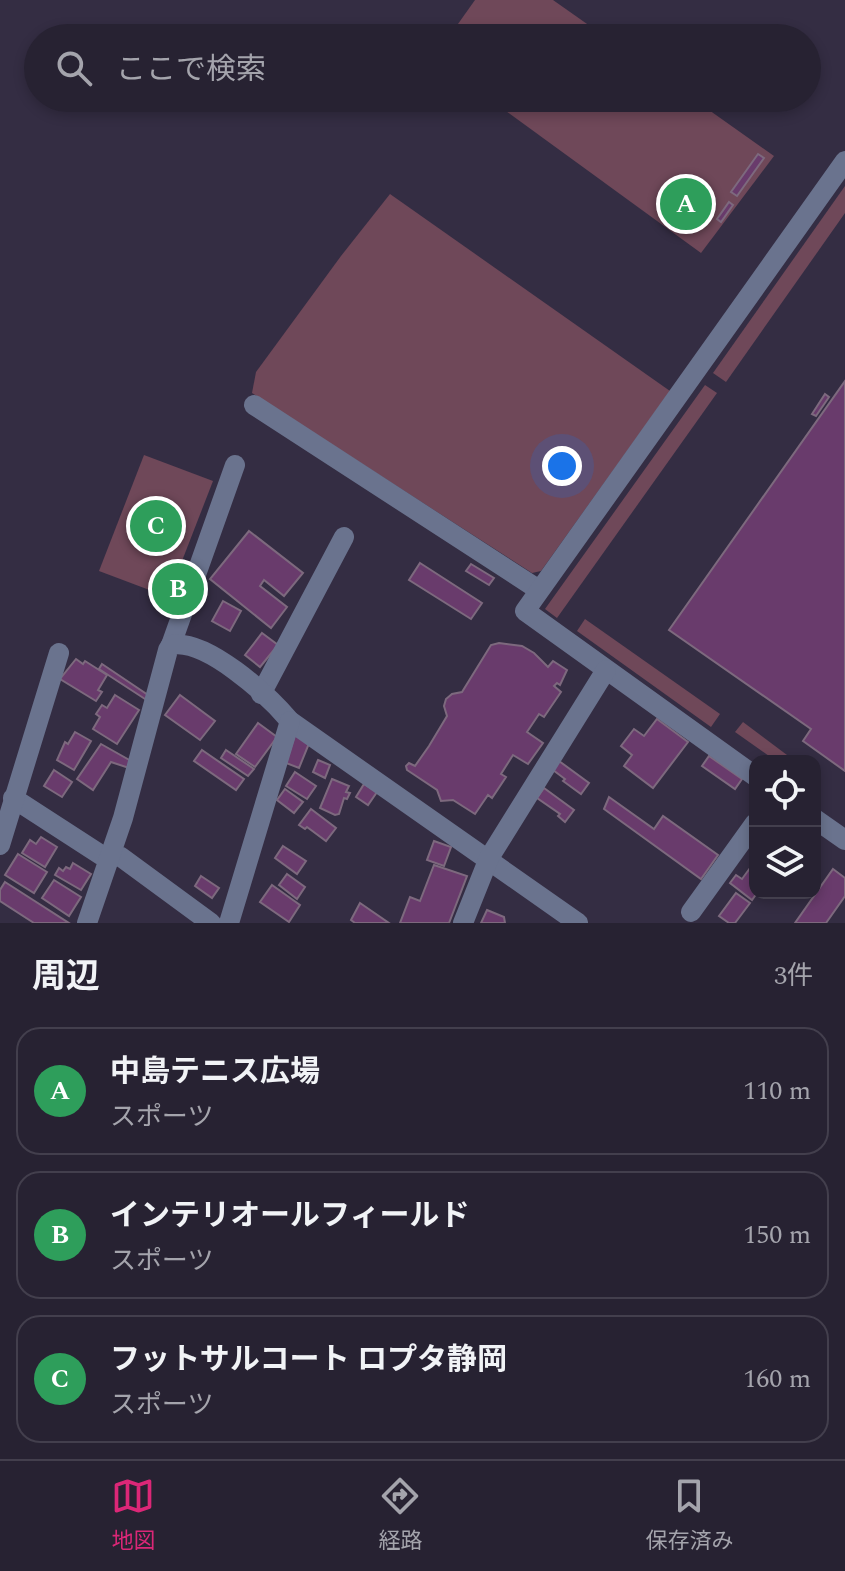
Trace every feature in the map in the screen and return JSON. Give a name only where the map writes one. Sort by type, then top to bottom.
[{"type":"street","points":[[749,772],[525,611],[845,161]]},
{"type":"street","points":[[254,405],[539,590]]},
{"type":"street","points":[[87,923],[123,818],[171,645],[235,465]]},
{"type":"street","points":[[261,694],[344,537]]},
{"type":"street","points":[[171,645],[179,643],[205,649],[255,686],[290,721],[578,923]]},
{"type":"street","points":[[0,845],[59,653]]},
{"type":"street","points":[[463,923],[489,858],[606,670]]},
{"type":"street","points":[[229,923],[290,721]]},
{"type":"street","points":[[13,798],[101,855],[121,857],[211,923]]},
{"type":"street","points":[[821,823],[845,840]]},
{"type":"street","points":[[710,923],[687,918],[752,827]]},
{"type":"shaded area","points":[[475,0],[553,0],[587,24],[458,24]]},
{"type":"shaded area","points":[[507,112],[712,112],[774,156],[701,253]]},
{"type":"shaded area","points":[[845,186],[845,213],[726,382],[713,373]]},
{"type":"shaded area","points":[[390,194],[670,391],[541,571],[532,573],[252,393],[256,372]]},
{"type":"shaded area","points":[[705,385],[717,393],[557,618],[545,609]]},
{"type":"shaded area","points":[[144,455],[213,481],[168,597],[99,571]]},
{"type":"shaded area","points":[[585,619],[720,714],[711,727],[577,631]]},
{"type":"shaded area","points":[[743,722],[787,755],[768,755],[735,732]]},
{"type":"building","points":[[758,154],[764,158],[737,196],[731,192]]},
{"type":"building","points":[[729,202],[733,205],[721,222],[717,219]]},
{"type":"building","points":[[845,381],[845,771],[803,741],[811,729],[669,630]]},
{"type":"building","points":[[825,394],[829,397],[816,416],[812,414]]},
{"type":"building","points":[[249,531],[303,573],[284,596],[264,580],[260,586],[287,607],[271,628],[210,579]]},
{"type":"building","points":[[420,563],[482,603],[471,619],[409,580]]},
{"type":"building","points":[[471,564],[494,578],[489,585],[466,571]]},
{"type":"building","points":[[175,580],[186,584],[181,598],[170,594]]},
{"type":"building","points":[[223,601],[241,611],[230,631],[212,621]]},
{"type":"building","points":[[262,633],[278,645],[260,667],[245,655]]},
{"type":"building","points":[[491,645],[522,646],[548,667],[553,661],[567,670],[560,685],[557,683],[554,686],[561,692],[544,717],[539,714],[527,732],[543,743],[528,764],[513,755],[501,774],[506,777],[492,798],[488,795],[475,814],[453,800],[441,801],[437,790],[407,770],[406,766],[409,763],[415,766],[447,716],[444,706],[446,699],[462,692]]},
{"type":"building","points":[[76,659],[107,675],[98,690],[102,692],[96,701],[60,679]]},
{"type":"building","points":[[102,664],[148,695],[145,699],[99,669]]},
{"type":"building","points":[[115,695],[139,710],[117,744],[93,729],[100,717],[96,714],[102,705],[107,708]]},
{"type":"building","points":[[180,695],[215,721],[200,740],[165,715]]},
{"type":"building","points":[[657,719],[688,742],[653,788],[624,766],[632,755],[621,746],[634,729],[644,736]]},
{"type":"building","points":[[258,723],[277,737],[255,767],[236,754]]},
{"type":"building","points":[[75,732],[91,741],[74,770],[57,760],[65,742],[68,744]]},
{"type":"building","points":[[295,735],[310,741],[299,768],[286,763]]},
{"type":"building","points":[[101,744],[131,761],[129,768],[111,762],[93,790],[77,779]]},
{"type":"building","points":[[202,750],[244,779],[236,790],[194,761]]},
{"type":"building","points":[[226,750],[254,769],[248,776],[221,758]]},
{"type":"building","points":[[709,756],[742,779],[735,789],[702,766]]},
{"type":"building","points":[[318,760],[330,765],[325,778],[313,772]]},
{"type":"building","points":[[559,761],[589,783],[581,794],[553,770]]},
{"type":"building","points":[[54,770],[72,782],[62,797],[44,786]]},
{"type":"building","points":[[295,772],[316,786],[307,799],[286,786]]},
{"type":"building","points":[[332,779],[349,786],[346,792],[350,793],[347,799],[344,798],[339,814],[335,815],[320,808]]},
{"type":"building","points":[[364,784],[377,792],[368,805],[356,797]]},
{"type":"building","points":[[544,788],[574,810],[565,822],[558,816],[560,814],[537,798]]},
{"type":"building","points":[[285,789],[303,802],[294,813],[277,800]]},
{"type":"building","points":[[609,797],[654,829],[663,816],[718,855],[701,879],[604,809]]},
{"type":"building","points":[[311,809],[336,828],[326,841],[299,825]]},
{"type":"building","points":[[41,837],[57,847],[45,867],[22,853],[30,840],[36,844]]},
{"type":"building","points":[[434,841],[451,847],[444,866],[427,860]]},
{"type":"building","points":[[283,846],[306,861],[297,874],[275,858]]},
{"type":"building","points":[[18,854],[47,872],[34,893],[5,875]]},
{"type":"building","points":[[73,863],[91,874],[81,890],[55,875],[59,868],[63,871],[66,867],[70,869]]},
{"type":"building","points":[[434,865],[467,876],[449,923],[400,923],[410,897],[420,901]]},
{"type":"building","points":[[749,869],[749,898],[730,883],[736,875],[742,879]]},
{"type":"building","points":[[833,869],[845,878],[845,896],[826,923],[795,923],[812,899],[821,899],[821,886]]},
{"type":"building","points":[[287,874],[305,887],[297,899],[279,885]]},
{"type":"building","points":[[201,876],[219,888],[212,898],[195,886]]},
{"type":"building","points":[[54,880],[81,897],[69,916],[42,898]]},
{"type":"building","points":[[5,882],[69,923],[34,923],[0,901],[0,890]]},
{"type":"building","points":[[272,885],[300,905],[289,922],[260,902]]},
{"type":"building","points":[[736,893],[750,903],[735,923],[729,923],[719,916]]},
{"type":"building","points":[[360,903],[389,923],[355,923],[351,920]]},
{"type":"building","points":[[487,910],[504,917],[505,923],[481,923]]},
{"type":"place","name":"中島テニス広場","points":[[686,204]]},
{"type":"place","name":"フットサルコート ロプタ静岡","points":[[156,526]]},
{"type":"place","name":"インテリオールフィールド","points":[[178,589]]}]
